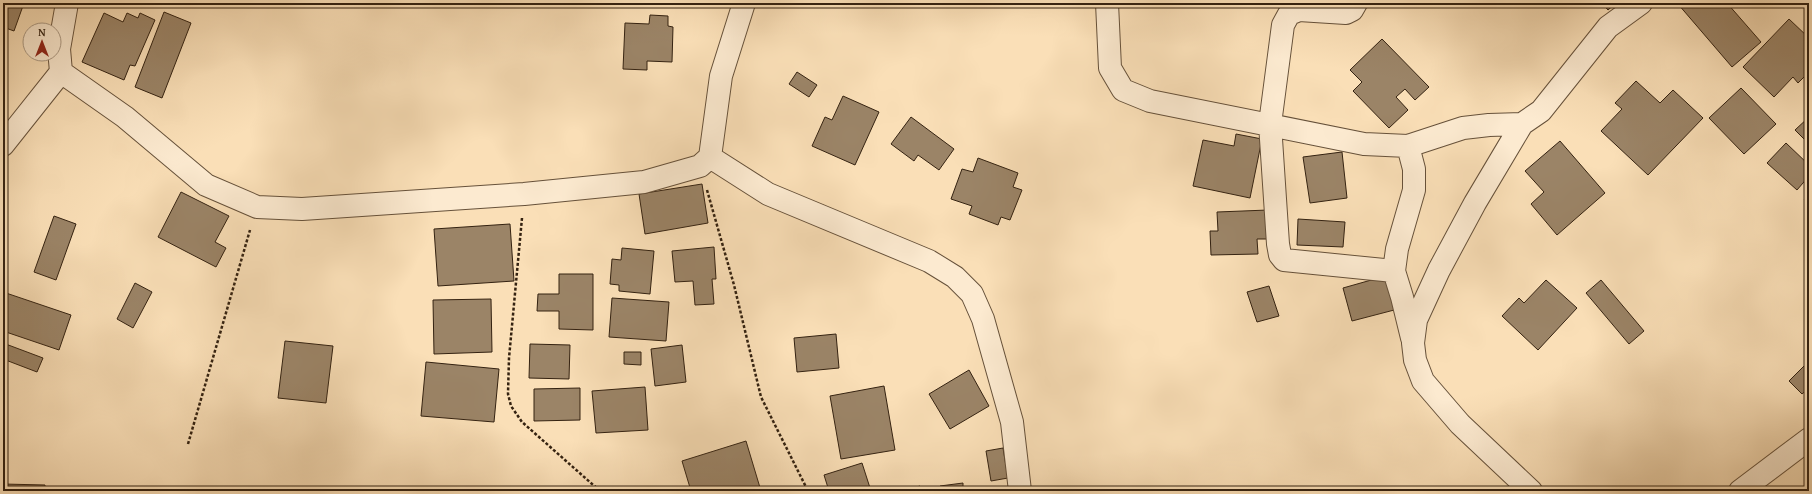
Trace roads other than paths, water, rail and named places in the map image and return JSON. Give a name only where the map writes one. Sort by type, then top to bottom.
[{"type":"street","points":[[3,145],[61,72],[59,49],[67,3]]},
{"type":"street","points":[[705,161],[721,76],[744,3]]},
{"type":"street","points":[[1107,3],[1110,68],[1123,90],[1150,101],[1364,144],[1408,146],[1463,128],[1489,125],[1522,124]]},
{"type":"street","points":[[1356,3],[1352,10],[1346,13],[1299,10],[1289,14],[1283,25],[1270,124],[1278,244],[1280,255],[1284,260],[1394,271]]},
{"type":"street","points":[[1413,343],[1416,320],[1439,270],[1475,203],[1522,124],[1541,111],[1608,27],[1641,3]]},
{"type":"street","points":[[61,72],[124,117],[206,185],[257,207],[302,209],[524,194],[644,182],[705,161],[768,194],[929,261],[955,278],[972,294],[983,319],[1012,422],[1020,491]]},
{"type":"street","points":[[1408,146],[1414,169],[1414,190],[1397,250],[1394,271],[1413,343],[1415,360],[1423,381],[1460,424],[1532,491]]},
{"type":"street","points":[[1740,491],[1809,439]]}]
